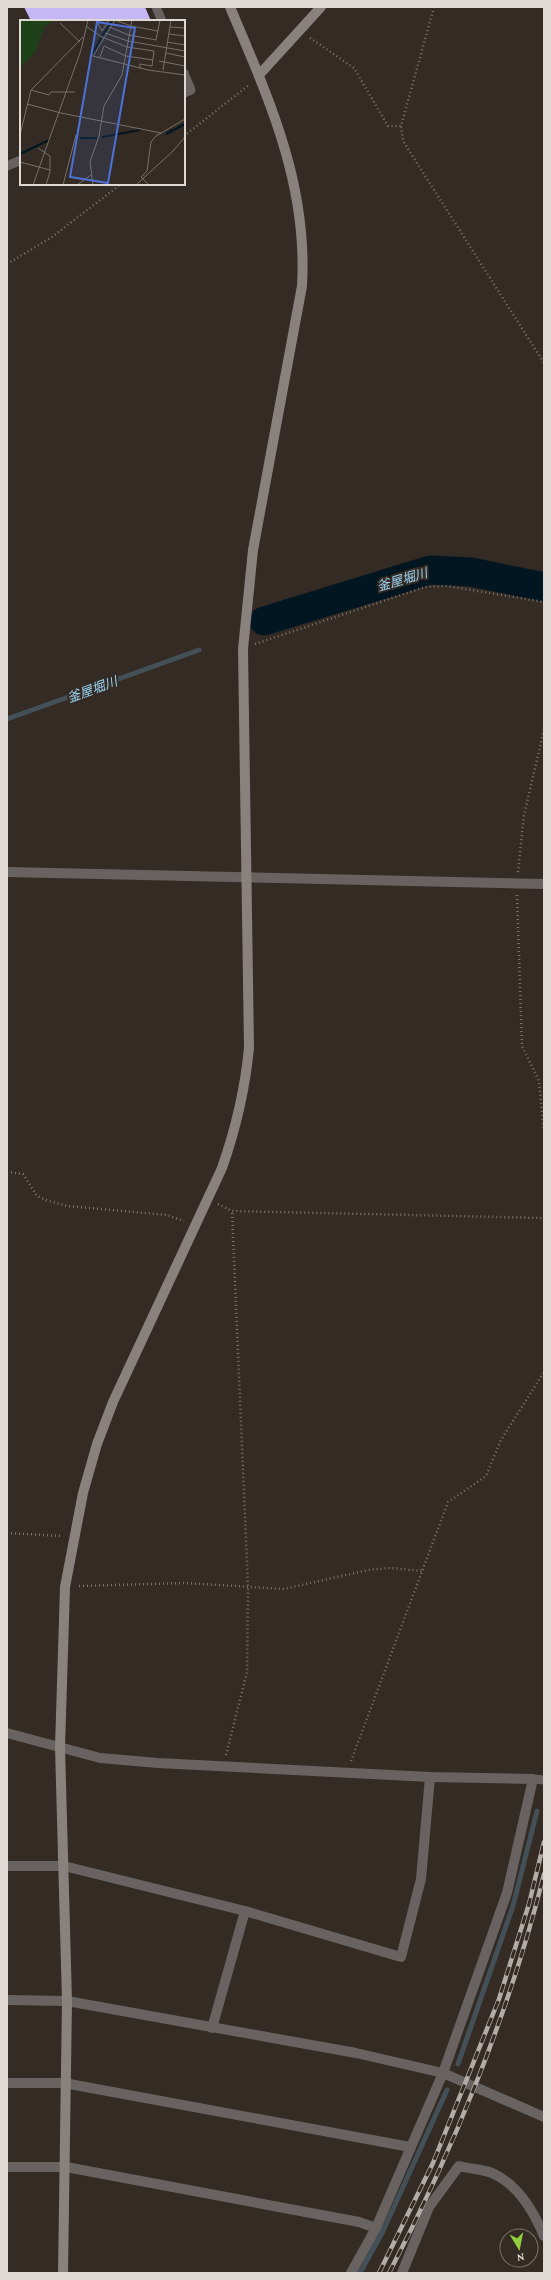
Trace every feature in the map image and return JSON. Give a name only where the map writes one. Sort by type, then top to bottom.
[{"type":"street","points":[[63,2273],[66,2167],[64,2083],[67,2001],[60,1747],[65,1587],[73,1536],[97,1444],[113,1402],[222,1168],[235,1132],[246,1080],[249,1048],[243,649],[253,550],[302,286],[303,264],[302,236],[294,179],[288,157],[259,75],[230,7]]},
{"type":"street","points":[[259,75],[301,31],[321,7]]},
{"type":"street","points":[[7,872],[544,884]]},
{"type":"street","points":[[7,1733],[100,1758],[223,1766],[430,1776],[533,1779],[507,1893],[443,2073],[376,2228],[351,2273]]},
{"type":"street","points":[[7,1866],[64,1866],[244,1911],[400,1956],[421,1879],[430,1776]]},
{"type":"street","points":[[212,2028],[244,1911]]},
{"type":"street","points":[[7,2000],[67,2001],[356,2053],[443,2073],[544,2117]]},
{"type":"street","points":[[7,2083],[64,2083],[410,2147]]},
{"type":"street","points":[[402,2273],[429,2208],[459,2166],[493,2174],[514,2189],[534,2211],[544,2236]]},
{"type":"street","points":[[7,2167],[66,2167],[359,2222],[376,2228]]},
{"type":"lane","points":[[156,7],[162,20]]},
{"type":"lane","points":[[185,75],[191,90],[185,93]]},
{"type":"lane","points":[[7,166],[20,160]]},
{"type":"lane","points":[[533,1779],[544,1780]]},
{"type":"path","points":[[434,7],[401,126],[403,141],[544,363]]},
{"type":"path","points":[[301,31],[354,68],[388,126],[401,126]]},
{"type":"path","points":[[185,135],[234,98],[259,75]]},
{"type":"path","points":[[7,264],[52,237],[121,185]]},
{"type":"path","points":[[243,649],[425,586],[447,586],[544,602]]},
{"type":"path","points":[[544,730],[524,815],[517,884],[522,1046],[540,1081],[544,1132]]},
{"type":"path","points":[[7,1172],[19,1172],[23,1174],[37,1196],[67,1206],[167,1215],[196,1225]]},
{"type":"path","points":[[223,1766],[247,1672],[248,1588],[232,1211],[544,1218]]},
{"type":"path","points":[[347,1772],[448,1502],[486,1476],[501,1440],[544,1372]]},
{"type":"path","points":[[7,1533],[73,1536]]},
{"type":"path","points":[[65,1587],[185,1583],[284,1589],[368,1570],[391,1568],[423,1571]]},
{"type":"water","points":[[472,567],[544,583],[544,592],[471,576]]},
{"type":"building","points":[[24,7],[145,7],[151,20],[30,20]]},
{"type":"waterway","name":"釜屋堀川","points":[[264,621],[430,570],[471,572],[544,587]]},
{"type":"waterway","name":"釜屋堀川","points":[[7,719],[199,650]]},
{"type":"waterway","points":[[458,2064],[513,1906],[537,1811]]},
{"type":"waterway","points":[[360,2273],[383,2231],[447,2090]]},
{"type":"railway","points":[[379,2273],[433,2163],[499,1999],[529,1904],[544,1842]]},
{"type":"railway","points":[[389,2273],[436,2178],[478,2078],[515,1976],[544,1874]]}]
